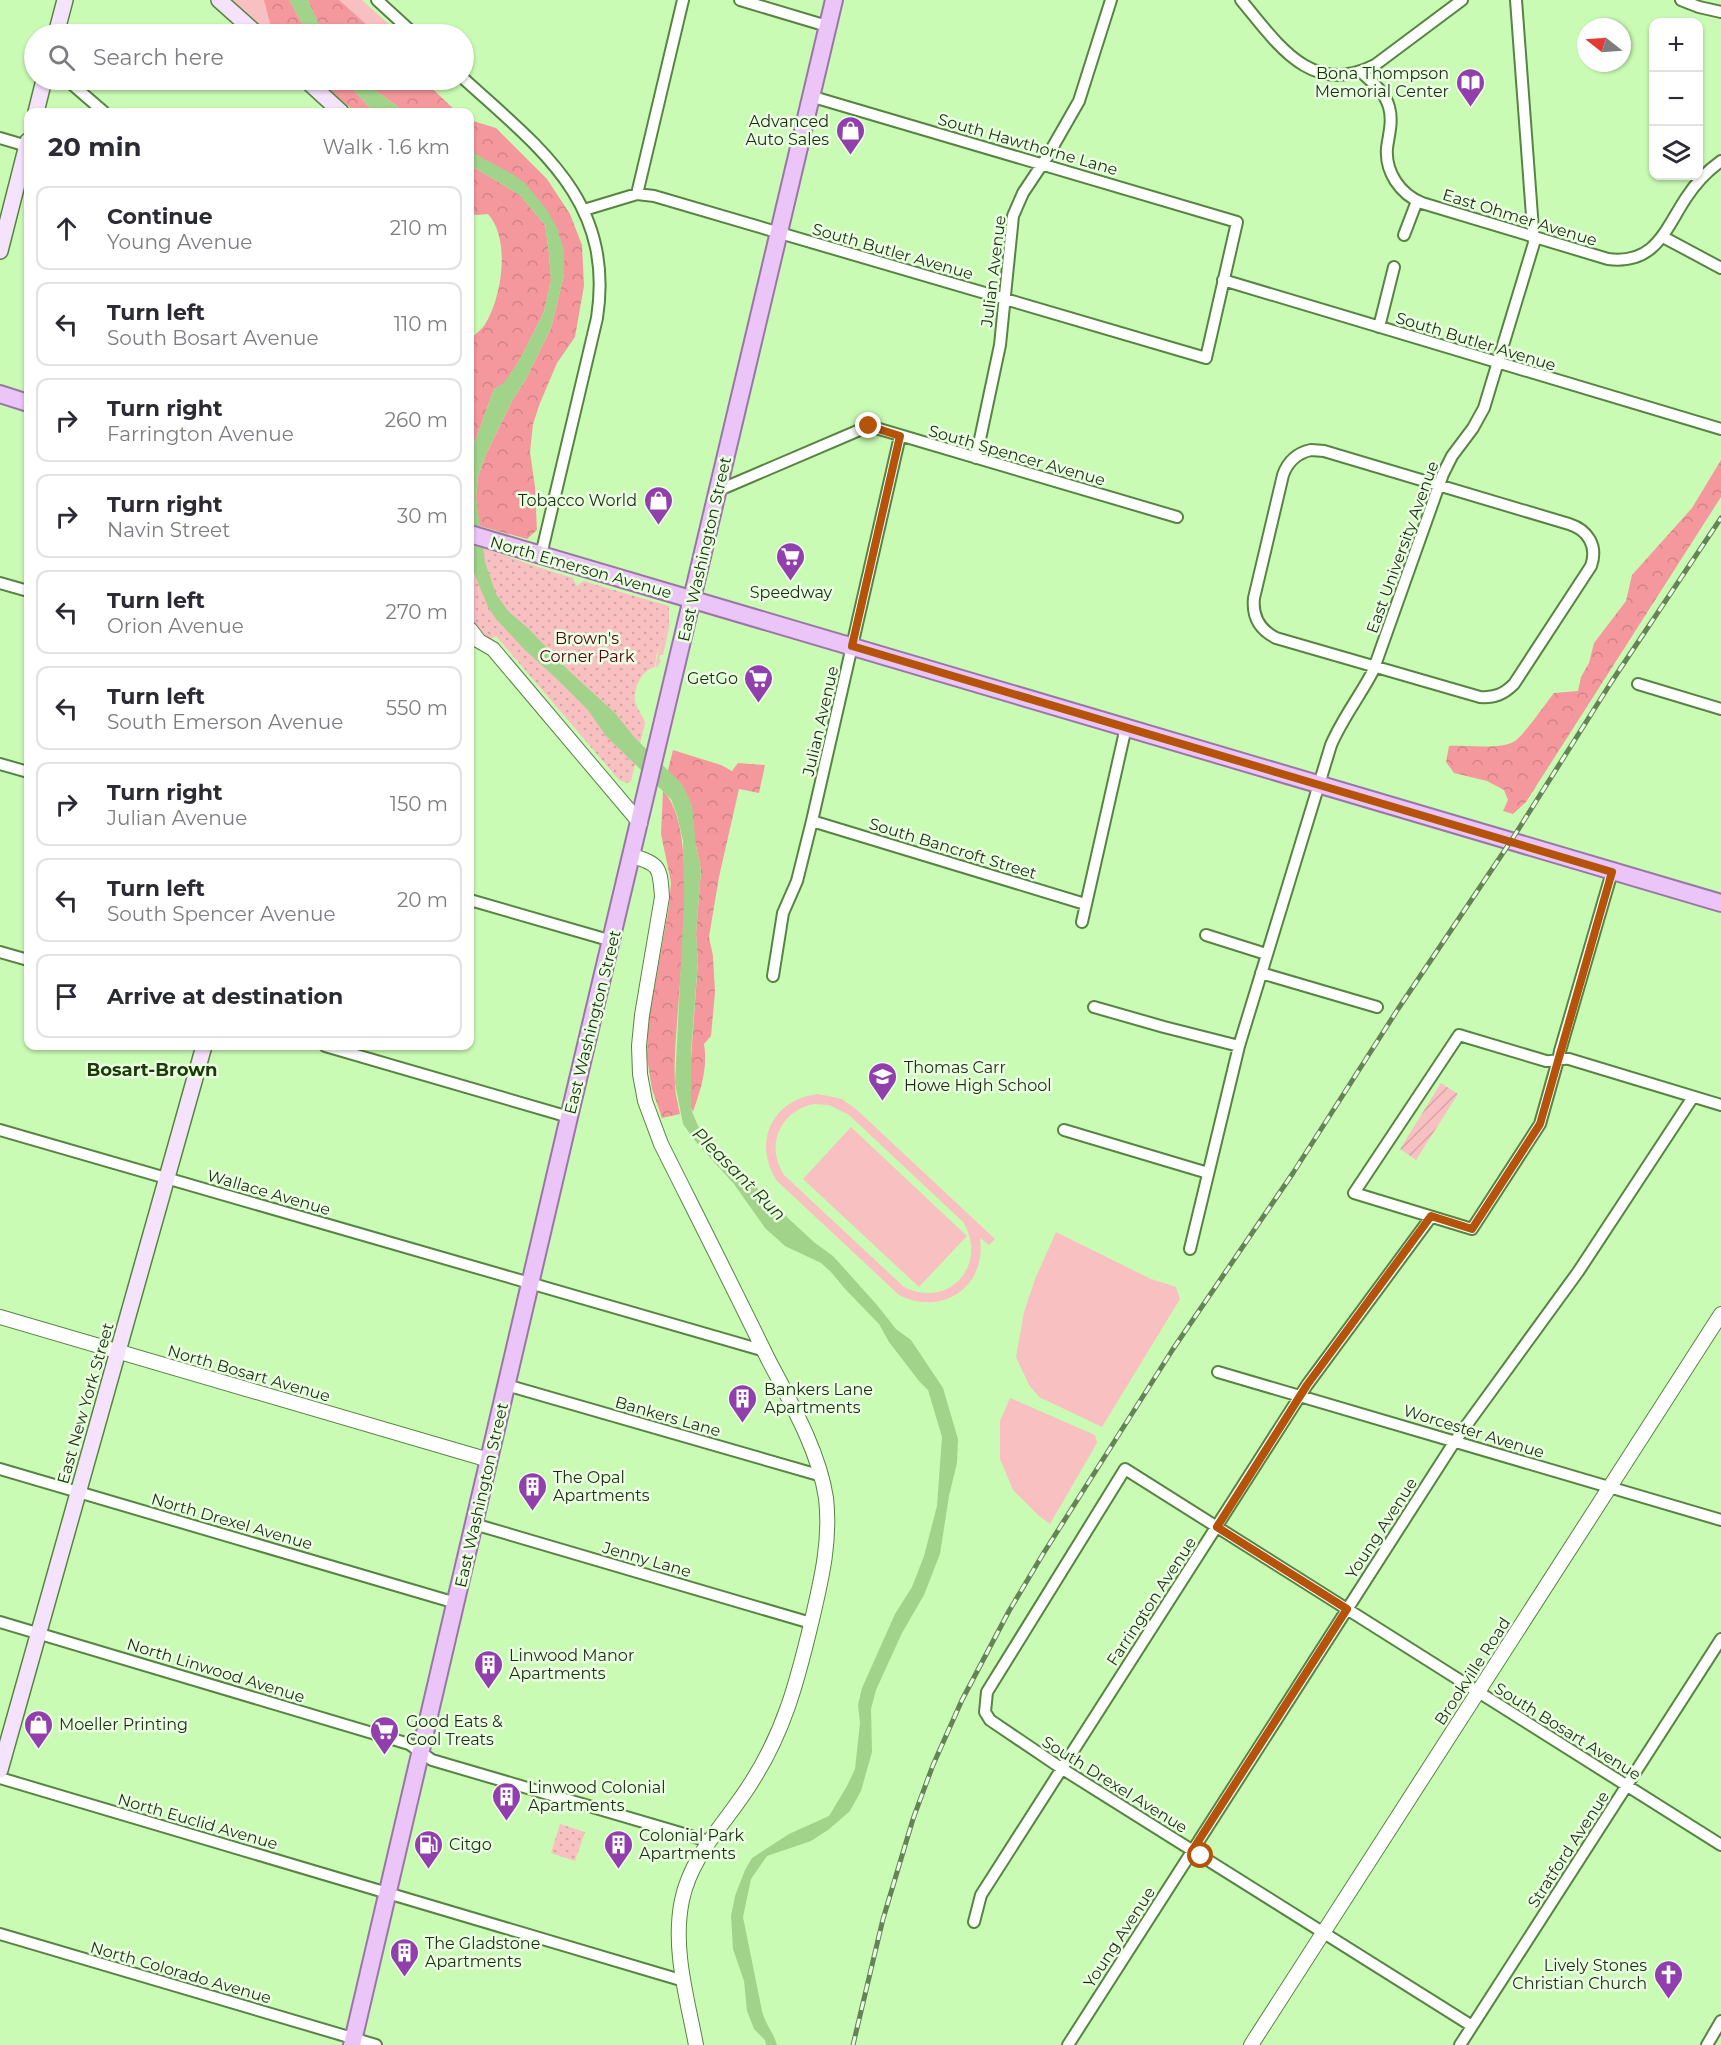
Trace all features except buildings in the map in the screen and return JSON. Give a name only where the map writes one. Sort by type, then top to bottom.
[{"type":"main road","points":[[59,24],[65,0]]},
{"type":"main road","points":[[219,0],[246,24]]},
{"type":"main road","name":"East Washington Street","points":[[353,2042],[569,1117],[834,0]]},
{"type":"main road","points":[[37,108],[42,90]]},
{"type":"main road","points":[[317,90],[337,108]]},
{"type":"main road","points":[[0,251],[24,159]]},
{"type":"main road","points":[[0,394],[24,402]]},
{"type":"main road","name":"North Emerson Avenue","points":[[474,535],[1721,903]]},
{"type":"main road","name":"East New York Street","points":[[0,1770],[203,1050]]},
{"type":"street","points":[[376,0],[403,24]]},
{"type":"street","points":[[584,210],[637,194],[683,0]]},
{"type":"street","points":[[740,0],[827,26]]},
{"type":"street","name":"Julian Avenue","points":[[976,458],[999,353],[1013,216],[1023,193],[1079,100],[1111,0]]},
{"type":"street","points":[[1241,0],[1283,51],[1298,62],[1314,70],[1347,74],[1380,62],[1462,0]]},
{"type":"street","name":"East University Avenue","points":[[1261,973],[1333,739],[1342,721],[1366,687],[1438,485],[1452,456],[1473,428],[1484,408],[1533,247],[1516,0]]},
{"type":"street","points":[[1681,0],[1721,12]]},
{"type":"street","name":"East Ohmer Avenue","points":[[1360,71],[1380,90],[1388,102],[1392,120],[1387,149],[1389,167],[1399,187],[1417,201],[1603,258],[1617,260],[1640,256],[1655,246],[1663,237],[1689,193],[1706,173],[1721,161]]},
{"type":"street","points":[[474,88],[547,157],[564,177],[584,210],[595,238],[599,262],[598,307],[541,555]]},
{"type":"street","points":[[79,90],[99,108]]},
{"type":"street","name":"South Hawthorne Lane","points":[[810,96],[1237,222],[1223,280]]},
{"type":"street","points":[[0,138],[24,143]]},
{"type":"street","name":"South Butler Avenue","points":[[637,194],[654,196],[1206,358],[1223,280],[1721,429]]},
{"type":"street","points":[[1404,235],[1417,201]]},
{"type":"street","points":[[1663,237],[1721,268]]},
{"type":"street","points":[[1379,327],[1394,267]]},
{"type":"street","name":"South Spencer Avenue","points":[[717,491],[869,426],[1177,517]]},
{"type":"street","name":"Julian Avenue","points":[[773,976],[783,913],[797,881],[812,821],[900,436]]},
{"type":"street","points":[[1320,450],[1577,527],[1588,536],[1592,544],[1591,566],[1514,684],[1505,693],[1493,697],[1480,697],[1374,667],[1276,638],[1258,624],[1253,612],[1254,594],[1284,471],[1288,463],[1299,454],[1320,450]]},
{"type":"street","points":[[0,583],[24,590]]},
{"type":"street","points":[[474,634],[479,641],[493,649],[640,823]]},
{"type":"street","points":[[1638,684],[1721,709]]},
{"type":"street","points":[[1082,922],[1126,727]]},
{"type":"street","points":[[0,764],[24,771]]},
{"type":"street","name":"South Bancroft Street","points":[[812,821],[1085,904]]},
{"type":"street","points":[[632,856],[646,860],[660,870],[662,897],[639,1046],[646,1106],[661,1144],[794,1410],[822,1476],[828,1520],[824,1569],[794,1693],[776,1738],[750,1785],[708,1841],[693,1868],[682,1898],[678,1936],[696,2045]]},
{"type":"street","points":[[1612,872],[1558,1060],[1540,1124],[1472,1229],[1354,1193],[1459,1035],[1546,1061],[1558,1060],[1569,1059],[1721,1105]]},
{"type":"street","points":[[474,901],[612,941]]},
{"type":"street","points":[[1206,935],[1266,954]]},
{"type":"street","points":[[0,952],[24,959]]},
{"type":"street","points":[[1190,1249],[1239,1046],[1261,973],[1377,1007]]},
{"type":"street","points":[[1094,1007],[1239,1046]]},
{"type":"street","points":[[339,1050],[569,1117]]},
{"type":"street","name":"Young Avenue","points":[[1068,2045],[1455,1441],[1578,1272],[1694,1096]]},
{"type":"street","name":"Wallace Avenue","points":[[0,1130],[765,1351]]},
{"type":"street","points":[[1064,1130],[1208,1173]]},
{"type":"street","name":"Farrington Avenue","points":[[974,1922],[981,1895],[1301,1396],[1431,1216]]},
{"type":"street","name":"Brookville Road","points":[[1251,2045],[1721,1314]]},
{"type":"street","name":"North Bosart Avenue","points":[[0,1317],[489,1460]]},
{"type":"street","name":"Worcester Avenue","points":[[1218,1372],[1721,1520]]},
{"type":"street","name":"Bankers Lane","points":[[506,1385],[822,1476]]},
{"type":"street","name":"North Drexel Avenue","points":[[0,1469],[456,1603]]},
{"type":"street","name":"South Bosart Avenue","points":[[1125,1469],[1721,1845]]},
{"type":"street","name":"South Drexel Avenue","points":[[1125,1469],[987,1692],[986,1712],[990,1720],[1061,1768],[1472,2026]]},
{"type":"street","name":"Jenny Lane","points":[[474,1524],[811,1623]]},
{"type":"street","name":"North Linwood Avenue","points":[[0,1622],[409,1743],[432,1760],[708,1841]]},
{"type":"street","name":"Stratford Avenue","points":[[1460,2045],[1721,1638]]},
{"type":"street","name":"North Euclid Avenue","points":[[0,1779],[684,1981]]},
{"type":"street","name":"North Colorado Avenue","points":[[0,1934],[353,2042],[376,2045]]},
{"type":"street","points":[[1707,2045],[1721,2021]]},
{"type":"green space","points":[[231,0],[362,0],[389,24],[258,24]]},
{"type":"green space","points":[[264,0],[289,0],[302,24],[270,24]]},
{"type":"green space","points":[[308,0],[339,0],[366,24],[319,24]]},
{"type":"green space","points":[[330,90],[353,90],[370,108],[350,108]]},
{"type":"green space","points":[[375,90],[434,90],[453,108],[400,108]]},
{"type":"green space","points":[[474,121],[496,128],[547,179],[570,214],[582,245],[584,286],[575,337],[557,363],[533,424],[530,452],[535,487],[537,530],[527,539],[479,526],[476,497],[478,476],[513,399],[526,379],[551,328],[564,275],[557,228],[485,160],[474,153]]},
{"type":"green space","points":[[474,167],[520,195],[545,225],[551,280],[544,312],[519,361],[504,384],[494,389],[474,442],[474,335],[484,326],[495,301],[502,253],[500,238],[488,214],[474,215]]},
{"type":"green space","points":[[1721,460],[1721,497],[1526,802],[1513,814],[1503,811],[1508,800],[1504,790],[1487,781],[1454,773],[1446,762],[1449,746],[1509,744],[1524,732],[1554,693],[1578,691],[1594,643],[1626,601],[1632,575],[1692,508]]},
{"type":"green space","name":"Brown's Corner Park","points":[[474,545],[573,578],[577,586],[583,581],[669,606],[669,624],[656,656],[655,667],[642,676],[635,691],[635,702],[645,723],[631,781],[627,783],[619,780],[496,636],[485,642],[474,629]]},
{"type":"green space","points":[[669,624],[663,655],[660,655],[661,660],[657,668],[658,653]]},
{"type":"green space","points":[[673,750],[721,765],[732,771],[738,763],[765,765],[759,793],[739,789],[719,877],[709,937],[713,956],[715,992],[711,1036],[704,1044],[704,1070],[693,1112],[689,1087],[698,961],[696,934],[701,870],[696,846],[668,770]]},
{"type":"green space","points":[[663,791],[676,813],[682,845],[685,885],[675,1054],[675,1087],[680,1114],[662,1118],[652,1089],[647,1058],[648,1024],[669,906],[671,882],[661,834]]},
{"type":"green space","points":[[1441,1083],[1458,1094],[1416,1160],[1400,1149]]},
{"type":"green space","points":[[818,1094],[842,1099],[856,1109],[995,1239],[989,1245],[980,1238],[980,1255],[976,1271],[969,1283],[958,1293],[945,1300],[931,1302],[915,1301],[899,1295],[777,1181],[766,1152],[767,1138],[778,1114],[789,1104]],"holes":[[[814,1104],[829,1105],[849,1115],[963,1222],[970,1238],[971,1253],[968,1267],[960,1279],[949,1288],[921,1293],[904,1287],[784,1175],[778,1164],[776,1152],[779,1131],[792,1114],[802,1108]]]},
{"type":"green space","points":[[851,1127],[967,1236],[919,1287],[803,1179]]},
{"type":"green space","points":[[1056,1232],[1151,1279],[1176,1287],[1180,1299],[1102,1427],[1039,1397],[1029,1385],[1016,1357],[1024,1312],[1035,1279]]},
{"type":"green space","points":[[1010,1398],[1095,1435],[1097,1443],[1050,1524],[1013,1490],[1000,1459],[1000,1421]]},
{"type":"green space","points":[[560,1824],[585,1832],[575,1861],[551,1853]]},
{"type":"water","points":[[289,0],[308,0],[319,24],[302,24]]},
{"type":"water","points":[[353,90],[375,90],[400,108],[370,108]]},
{"type":"water","name":"Pleasant Run","points":[[474,153],[525,183],[547,210],[557,228],[564,250],[564,275],[551,328],[526,379],[513,399],[478,476],[476,497],[485,562],[496,594],[508,611],[615,713],[635,738],[682,784],[692,805],[701,870],[696,934],[698,961],[691,1052],[691,1109],[698,1126],[714,1146],[790,1220],[833,1256],[896,1329],[911,1340],[943,1388],[958,1439],[957,1463],[949,1496],[940,1554],[924,1595],[902,1633],[876,1690],[871,1709],[872,1752],[861,1791],[850,1811],[828,1830],[811,1841],[767,1856],[751,1879],[743,1917],[762,2011],[777,2045],[766,2045],[765,2040],[754,2029],[747,2011],[744,1981],[733,1949],[731,1916],[735,1896],[752,1858],[789,1834],[829,1816],[855,1769],[860,1723],[858,1705],[862,1688],[895,1614],[912,1587],[924,1556],[937,1506],[942,1437],[928,1390],[889,1342],[879,1324],[821,1263],[785,1246],[765,1228],[734,1184],[683,1124],[675,1083],[684,901],[683,841],[671,799],[606,736],[588,710],[496,619],[488,607],[474,573],[474,442],[494,389],[504,383],[519,361],[544,312],[551,280],[545,225],[520,195],[474,167]]},
{"type":"railway","points":[[853,2045],[883,1919],[913,1819],[933,1765],[962,1700],[1009,1611],[1173,1349],[1293,1173],[1398,1009],[1511,841],[1612,681],[1721,518]]},
{"type":"place","name":"Bona Thompson Memorial Center","points":[[1470,108]]},
{"type":"place","name":"Advanced Auto Sales","points":[[850,156]]},
{"type":"place","name":"Tobacco World","points":[[658,526]]},
{"type":"place","name":"Speedway","points":[[791,582]]},
{"type":"place","name":"GetGo","points":[[759,704]]},
{"type":"place","name":"Thomas Carr Howe High School","points":[[883,1102]]},
{"type":"place","name":"Bankers Lane Apartments","points":[[743,1424]]},
{"type":"place","name":"The Opal Apartments","points":[[532,1512]]},
{"type":"place","name":"Linwood Manor Apartments","points":[[488,1690]]},
{"type":"place","name":"Moeller Printing","points":[[38,1750]]},
{"type":"place","name":"Good Eats & Cool Treats","points":[[385,1756]]},
{"type":"place","name":"Linwood Colonial Apartments","points":[[507,1822]]},
{"type":"place","name":"Citgo","points":[[428,1870]]},
{"type":"place","name":"Colonial Park Apartments","points":[[618,1870]]},
{"type":"place","name":"The Gladstone Apartments","points":[[404,1978]]},
{"type":"place","name":"Lively Stones Christian Church","points":[[1668,2000]]},
{"type":"district","name":"Bosart-Brown","points":[[152,1070]]},
{"type":"route","points":[[869,426],[900,436],[852,646],[1612,872],[1540,1124],[1472,1229],[1431,1216],[1307,1385],[1217,1527],[1347,1609],[1192,1851],[1201,1856]]}]
